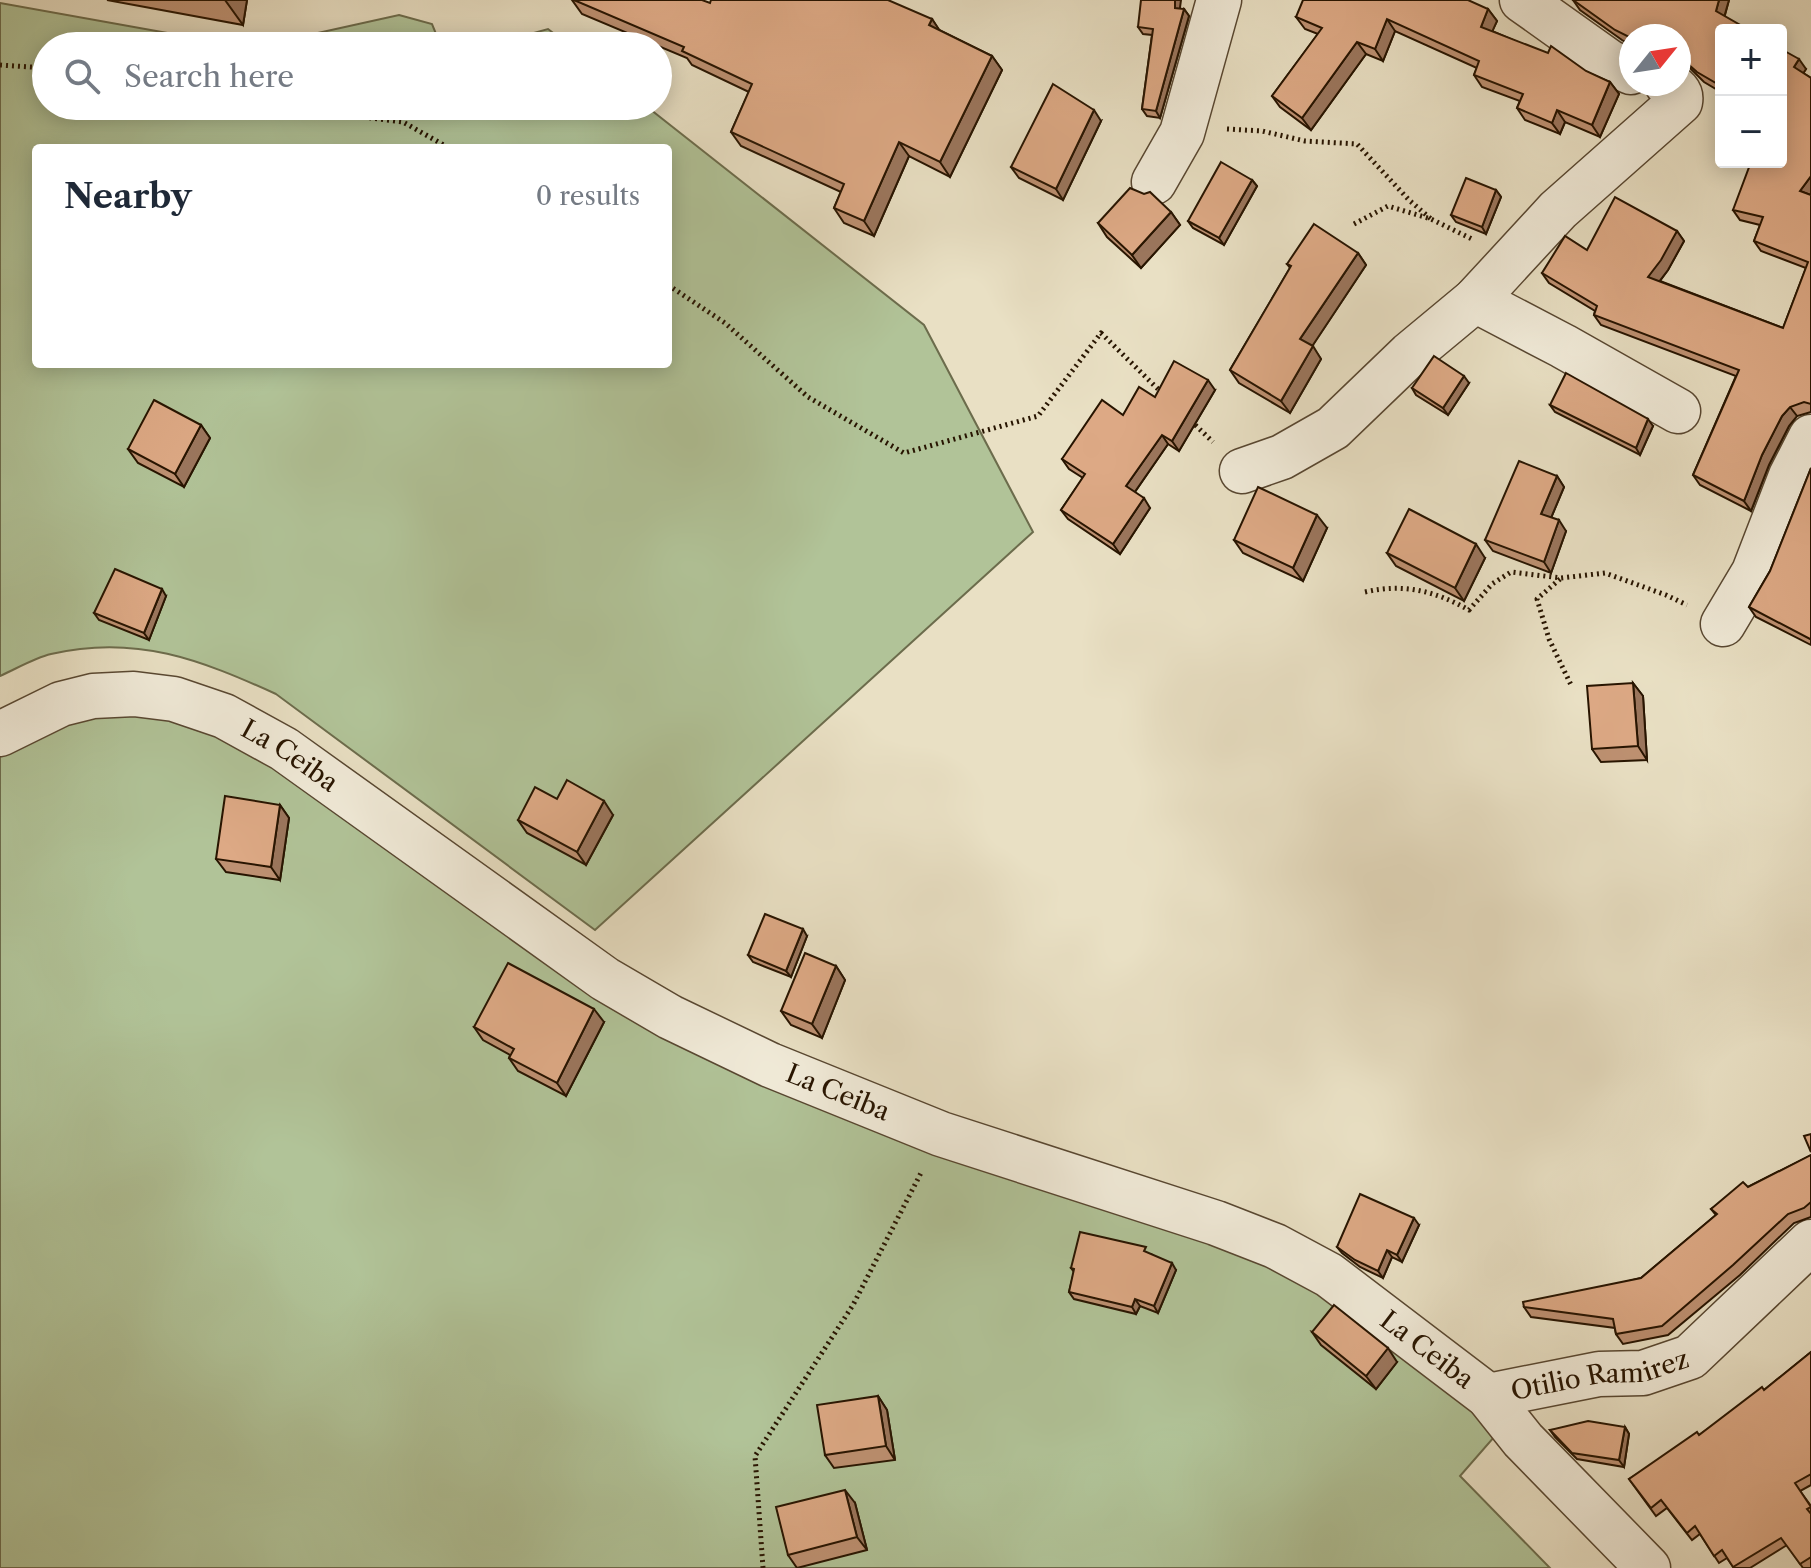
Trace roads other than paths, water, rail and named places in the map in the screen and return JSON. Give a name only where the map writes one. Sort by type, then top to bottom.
[{"type":"street","points":[[1154,182],[1182,133],[1219,0]]},
{"type":"street","points":[[1548,8],[1609,62],[1619,67]]},
{"type":"street","points":[[1242,471],[1282,457],[1333,428],[1410,354],[1475,300],[1558,210],[1680,102],[1681,96]]},
{"type":"street","points":[[1475,300],[1678,411]]},
{"type":"street","points":[[1723,624],[1754,572],[1791,476],[1811,437]]},
{"type":"street","name":"La Ceiba","points":[[0,734],[61,704],[93,696],[134,694],[174,699],[224,716],[284,749],[605,979],[670,1017],[770,1065],[941,1134],[1216,1223],[1275,1246],[1329,1275],[1488,1396],[1523,1440],[1648,1568]]},
{"type":"street","name":"Otilio Ramirez","points":[[1488,1396],[1599,1374],[1643,1373],[1690,1357],[1811,1242]]}]
